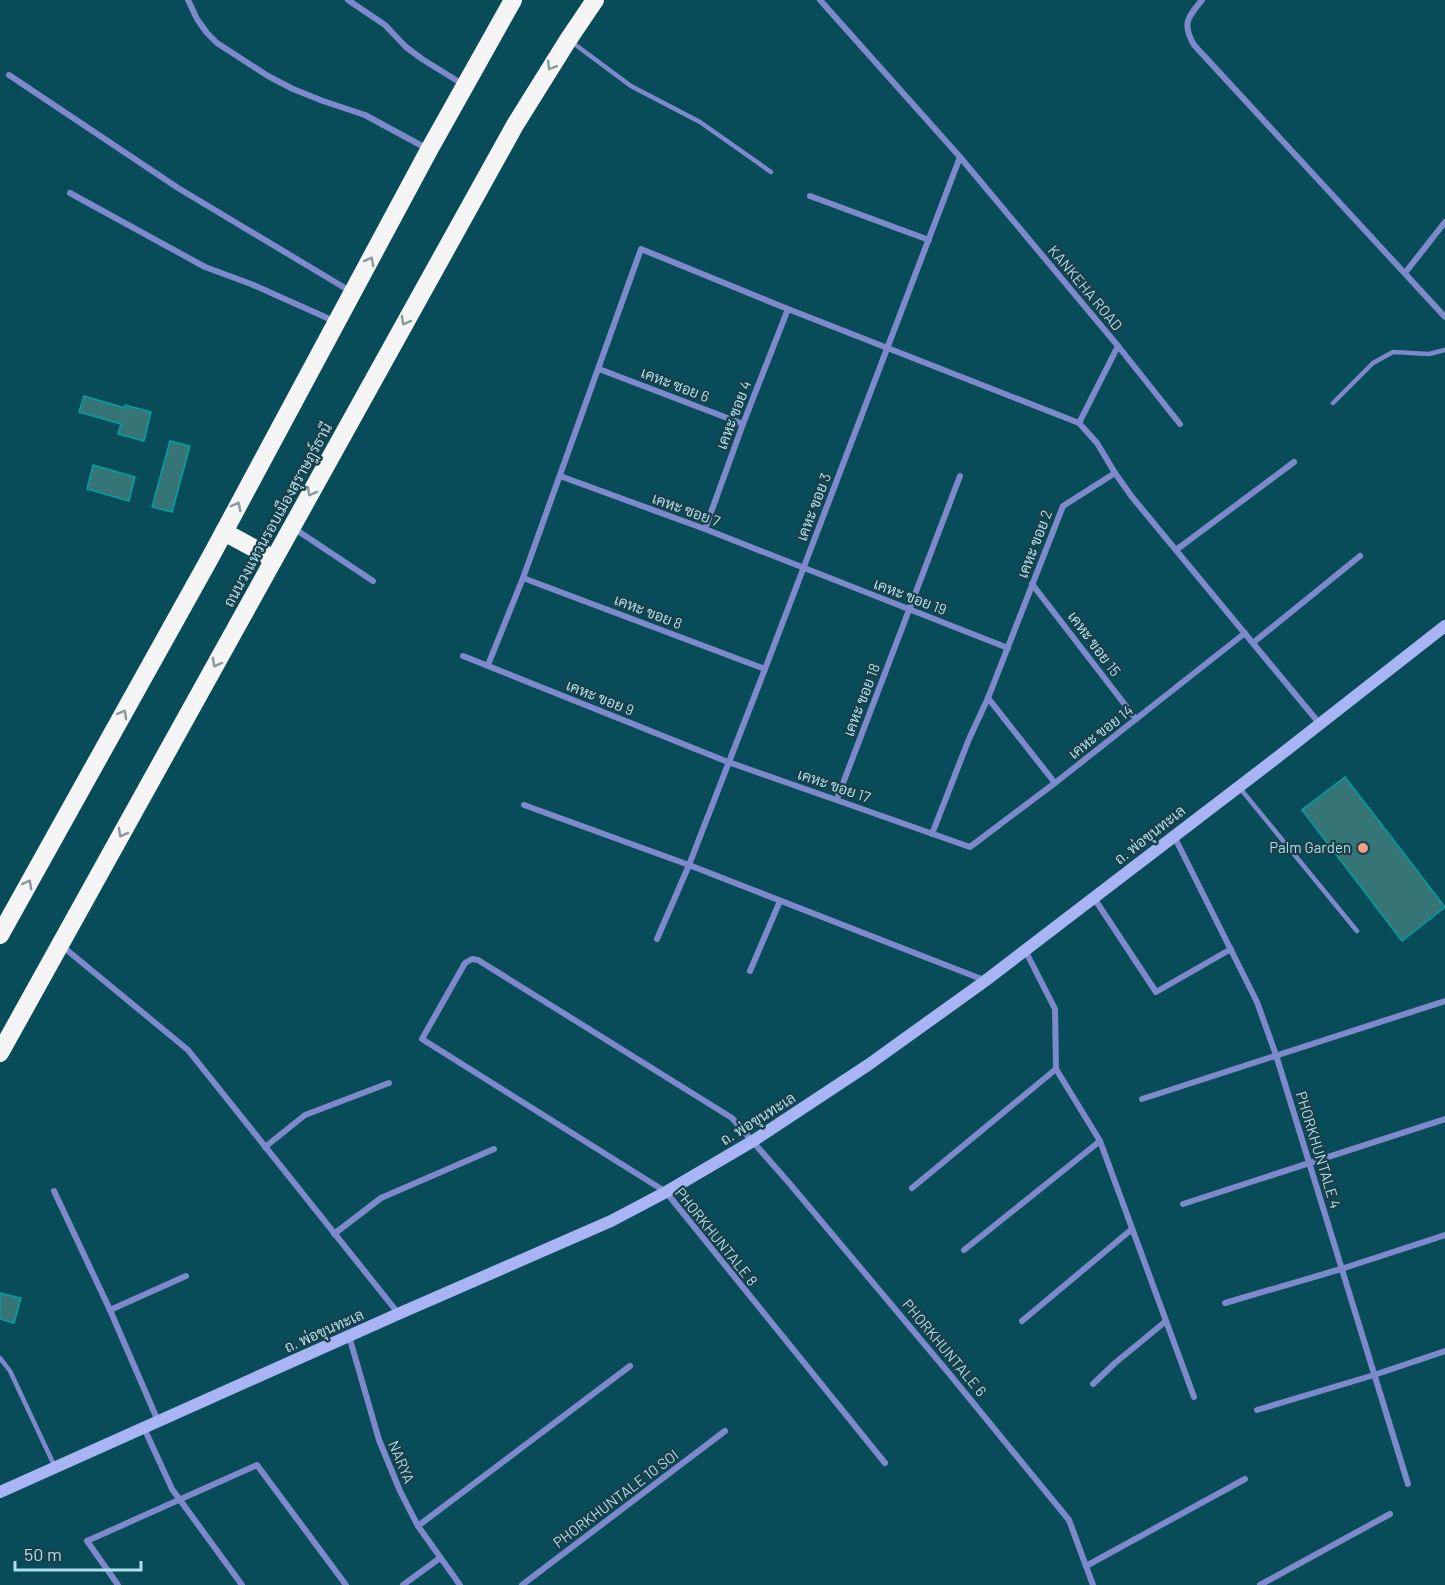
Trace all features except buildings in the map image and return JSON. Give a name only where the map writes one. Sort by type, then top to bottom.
[{"type":"highway","points":[[0,935],[5,914],[224,532],[429,150],[513,0]]},
{"type":"highway","name":"ถนนวงแหวนรอบเมืองสุราษฎร์ธานี","points":[[0,1053],[515,125],[595,0]]},
{"type":"highway","points":[[224,532],[274,559]]},
{"type":"street","points":[[188,0],[197,19],[217,43],[268,76],[303,93],[365,115],[429,150]]},
{"type":"street","points":[[348,0],[386,25],[406,47],[422,59],[465,86]]},
{"type":"street","name":"KANKEHA ROAD","points":[[820,0],[960,157],[1118,346],[1079,423]]},
{"type":"street","points":[[1202,0],[1187,23],[1187,29],[1194,45],[1445,317]]},
{"type":"street","points":[[9,75],[178,188],[353,293]]},
{"type":"street","name":"เคหะ ขอย 3","points":[[657,939],[689,865],[765,669],[960,157]]},
{"type":"street","points":[[70,193],[205,267],[252,284],[337,323]]},
{"type":"street","points":[[810,196],[929,240]]},
{"type":"street","points":[[1405,273],[1445,222]]},
{"type":"street","points":[[488,666],[523,578],[641,249],[1079,423],[1097,443],[1132,497],[1319,723]]},
{"type":"street","name":"เคหะ ซอย 4","points":[[705,529],[788,309]]},
{"type":"street","points":[[1118,346],[1180,424]]},
{"type":"street","name":"เคหะ ซอย 6","points":[[599,369],[743,424]]},
{"type":"street","points":[[1176,550],[1294,462]]},
{"type":"street","name":"เคหะ ขอย 2","points":[[1008,648],[1063,506],[1115,473]]},
{"type":"street","name":"เคหะ ซอย 7","points":[[560,476],[803,568]]},
{"type":"street","name":"เคหะ ขอย 18","points":[[837,799],[960,476]]},
{"type":"street","points":[[292,527],[373,580]]},
{"type":"street","points":[[1254,642],[1359,556]]},
{"type":"street","name":"เคหะ ขอย 19","points":[[803,568],[1008,648]]},
{"type":"street","name":"เคหะ ขอย 8","points":[[523,578],[765,669]]},
{"type":"street","name":"เคหะ ขอย 15","points":[[1032,584],[1136,719]]},
{"type":"street","name":"ถ. พ่อขุนทะเล","points":[[0,1492],[611,1221],[753,1141],[868,1065],[985,981],[1445,626]]},
{"type":"street","name":"เคหะ ขอย 14","points":[[970,847],[1245,633]]},
{"type":"street","points":[[932,834],[1008,648]]},
{"type":"street","name":"เคหะ ขอย 9","points":[[464,656],[728,762]]},
{"type":"street","points":[[988,698],[1055,783]]},
{"type":"street","name":"เคหะ ขอย 17","points":[[728,762],[970,847]]},
{"type":"street","points":[[524,806],[689,865],[985,981]]},
{"type":"street","name":"PHORKHUNTALE 4","points":[[1174,836],[1257,1002],[1408,1484]]},
{"type":"street","points":[[1094,898],[1156,992],[1231,949]]},
{"type":"street","points":[[750,971],[780,901]]},
{"type":"street","points":[[60,945],[188,1050],[398,1314]]},
{"type":"street","points":[[1025,950],[1055,1009],[1056,1069],[1100,1141],[1194,1397]]},
{"type":"street","name":"PHORKHUNTALE 6","points":[[422,1039],[465,963],[472,959],[478,960],[732,1118],[947,1371],[1069,1520],[1093,1585]]},
{"type":"street","points":[[1142,1099],[1445,1001]]},
{"type":"street","name":"PHORKHUNTALE 8","points":[[422,1039],[666,1192],[885,1463]]},
{"type":"street","points":[[912,1188],[1056,1069]]},
{"type":"street","points":[[265,1147],[305,1115],[389,1083]]},
{"type":"street","points":[[1183,1204],[1445,1119]]},
{"type":"street","points":[[964,1250],[1100,1141]]},
{"type":"street","points":[[334,1234],[381,1198],[494,1149]]},
{"type":"street","points":[[54,1191],[110,1310],[158,1421]]},
{"type":"street","points":[[1022,1321],[1132,1229]]},
{"type":"street","points":[[1225,1304],[1341,1269],[1445,1234]]},
{"type":"street","points":[[110,1310],[186,1276]]},
{"type":"street","points":[[1093,1384],[1166,1321]]},
{"type":"street","name":"NARYA","points":[[349,1336],[379,1440],[400,1491],[418,1526],[460,1585]]},
{"type":"street","points":[[1257,1410],[1445,1351]]},
{"type":"street","points":[[418,1526],[630,1366]]},
{"type":"street","points":[[144,1428],[172,1489],[242,1585]]},
{"type":"street","name":"PHORKHUNTALE 10 SOI","points":[[522,1585],[725,1431]]},
{"type":"street","points":[[118,1585],[87,1541],[257,1465],[346,1585]]},
{"type":"street","points":[[1086,1566],[1245,1479]]},
{"type":"street","points":[[1260,1585],[1390,1514]]},
{"type":"street","points":[[403,1585],[440,1558]]},
{"type":"lane","points":[[568,40],[631,86],[700,122],[771,172]]},
{"type":"lane","points":[[1333,403],[1373,363],[1393,352],[1429,354],[1445,350]]},
{"type":"lane","points":[[1239,786],[1357,931]]},
{"type":"lane","points":[[0,1358],[14,1378],[55,1467]]},
{"type":"place","name":"Palm Garden","points":[[1363,848]]}]
